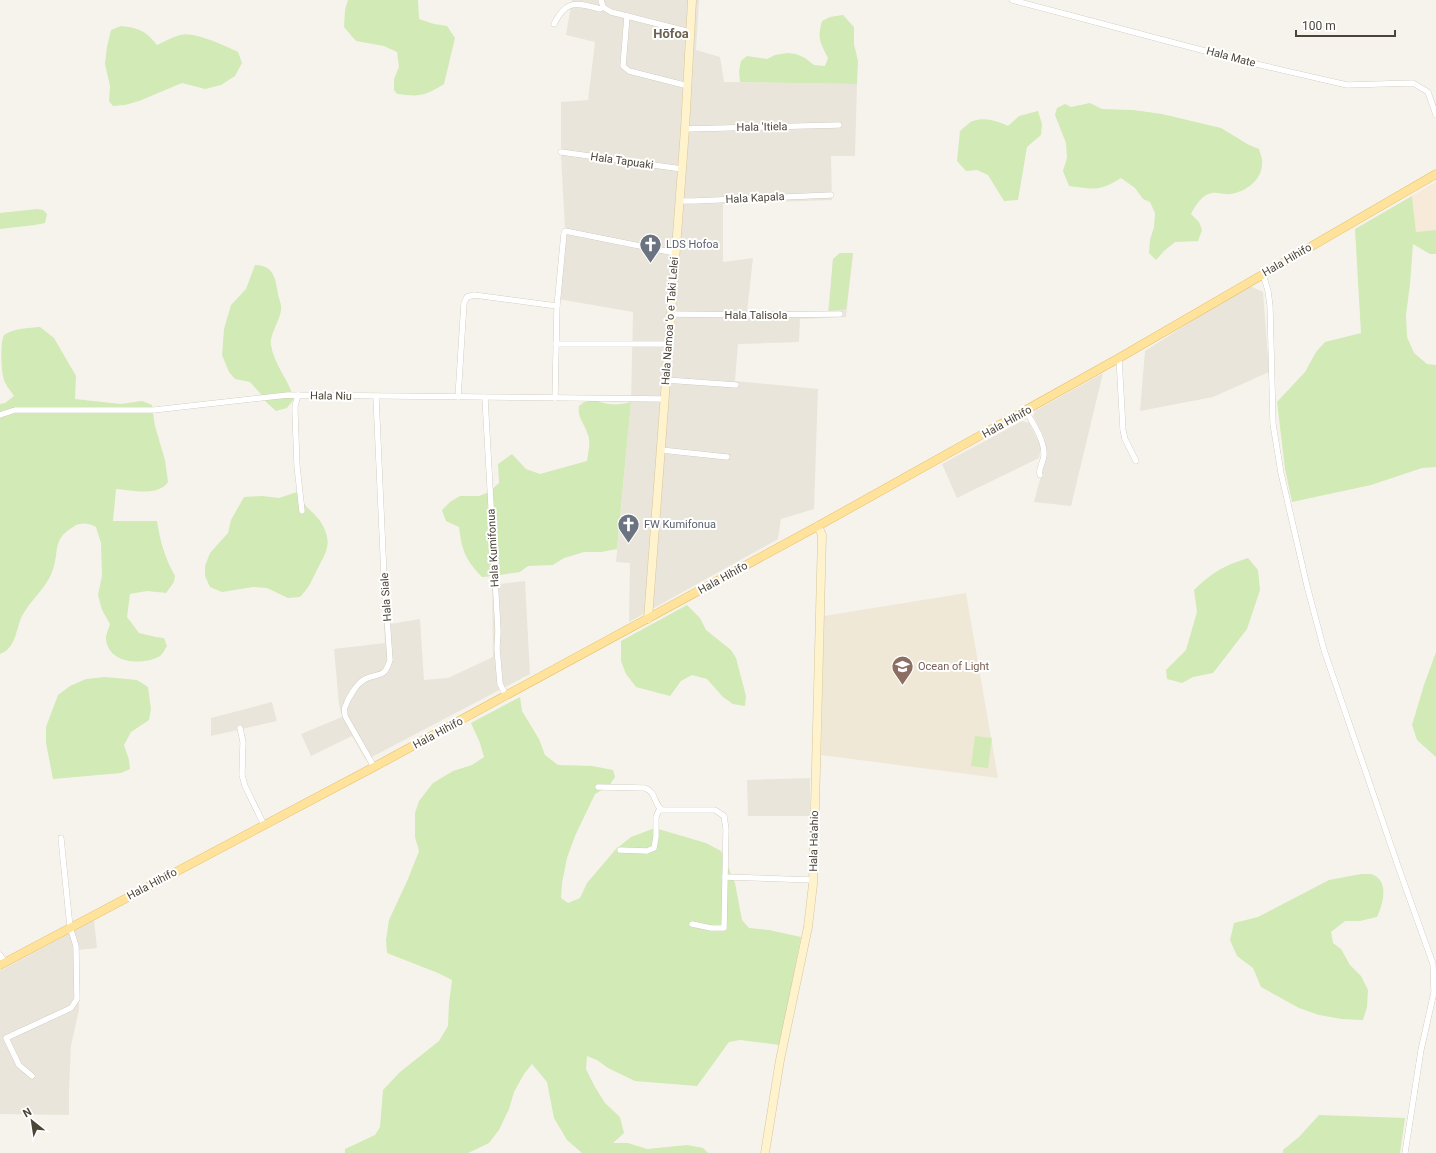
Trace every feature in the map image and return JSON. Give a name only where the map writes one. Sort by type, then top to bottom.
[{"type":"main road","name":"Hala Hihifo","points":[[3,963],[264,826],[818,526],[1026,411],[1436,174]]},
{"type":"street","points":[[601,0],[603,7],[611,12],[690,32]]},
{"type":"street","name":"Hala Namoa 'o e Taki Lelei","points":[[648,619],[685,129],[692,0]]},
{"type":"street","name":"Hala Mate","points":[[1012,0],[1243,61],[1347,85],[1413,83],[1428,92],[1436,115]]},
{"type":"street","points":[[554,24],[560,12],[568,5],[579,3],[600,9],[603,7]]},
{"type":"street","points":[[627,16],[623,66],[630,71],[688,86]]},
{"type":"street","name":"Hala 'Itiela","points":[[685,129],[839,125]]},
{"type":"street","name":"Hala Tapuaki","points":[[562,152],[682,169]]},
{"type":"street","name":"Hala Kapala","points":[[679,201],[694,202],[831,194]]},
{"type":"street","points":[[555,398],[556,306],[565,231],[675,253]]},
{"type":"street","points":[[1263,274],[1268,291],[1270,306],[1273,424],[1280,473],[1307,586],[1324,650],[1433,964],[1434,992],[1421,1050],[1405,1153]]},
{"type":"street","points":[[458,397],[464,303],[467,297],[474,295],[556,306]]},
{"type":"street","name":"Hala Talisola","points":[[671,314],[840,314]]},
{"type":"street","points":[[556,344],[669,344]]},
{"type":"street","points":[[1119,358],[1123,430],[1125,439],[1136,462]]},
{"type":"street","points":[[666,380],[736,385]]},
{"type":"street","name":"Hala Niu","points":[[0,415],[15,410],[154,410],[288,395],[664,399]]},
{"type":"street","points":[[298,395],[294,412],[297,466],[302,512]]},
{"type":"street","name":"Hala Siale","points":[[374,767],[345,716],[344,708],[357,685],[365,678],[380,675],[387,669],[390,660],[384,576],[376,396]]},
{"type":"street","name":"Hala Kumifonua","points":[[485,398],[498,631],[497,648],[500,684],[506,696]]},
{"type":"street","points":[[1026,411],[1044,447],[1044,456],[1039,471],[1040,475]]},
{"type":"street","points":[[661,450],[727,458]]},
{"type":"street","name":"Hala Ha'ahio","points":[[765,1153],[780,1060],[808,927],[813,880],[822,535],[818,526]]},
{"type":"street","points":[[240,728],[243,742],[242,775],[245,786],[264,826]]},
{"type":"street","points":[[598,787],[645,788],[650,790],[654,795],[660,808],[656,817],[656,837],[654,848],[647,851],[620,850]]},
{"type":"street","points":[[660,808],[670,810],[715,810],[724,816],[726,829],[724,928],[711,928],[692,924]]},
{"type":"street","points":[[32,1076],[19,1065],[6,1038],[71,1008],[77,999],[76,946],[70,927],[62,838]]},
{"type":"street","points":[[725,877],[813,880]]},
{"type":"street","points":[[0,955],[3,963]]},
{"type":"shaded area","points":[[572,0],[699,0],[696,50],[720,57],[724,82],[857,84],[855,156],[831,156],[832,200],[723,204],[723,262],[753,258],[747,312],[828,311],[833,259],[840,253],[853,253],[846,317],[800,319],[799,342],[738,344],[735,381],[818,389],[814,509],[781,519],[778,539],[629,622],[630,563],[616,562],[631,402],[633,312],[558,299],[565,229],[561,156],[561,102],[588,100],[595,42],[566,35]]},
{"type":"shaded area","points":[[1436,182],[1436,230],[1416,232],[1412,196]]},
{"type":"shaded area","points":[[1248,285],[1263,292],[1269,372],[1213,397],[1140,411],[1145,351]]},
{"type":"shaded area","points":[[1103,373],[1071,506],[1034,502],[1047,453],[1044,437],[1033,416],[1035,411]]},
{"type":"shaded area","points":[[1022,421],[1029,423],[1041,447],[1039,458],[957,498],[942,464]]},
{"type":"shaded area","points":[[525,581],[530,674],[366,760],[352,736],[311,756],[301,734],[342,717],[339,704],[334,649],[385,643],[384,625],[420,619],[424,680],[448,678],[493,657],[492,585]]},
{"type":"shaded area","name":"Ocean of Light","points":[[966,593],[998,778],[821,755],[824,616]]},
{"type":"shaded area","points":[[272,702],[277,721],[211,736],[211,718]]},
{"type":"shaded area","points":[[810,778],[810,816],[748,816],[747,780]]},
{"type":"shaded area","points":[[94,920],[97,948],[79,950],[79,1010],[71,1045],[69,1115],[0,1114],[0,971]]},
{"type":"green space","points":[[348,0],[418,0],[419,19],[434,24],[447,26],[455,38],[444,84],[422,95],[397,94],[394,90],[394,79],[399,67],[397,52],[384,46],[356,41],[344,27],[345,10]]},
{"type":"green space","points":[[843,15],[854,27],[854,44],[858,61],[857,84],[740,82],[739,71],[741,61],[747,56],[767,59],[775,55],[787,53],[796,54],[805,58],[814,65],[825,66],[828,58],[820,40],[822,21],[830,17]]},
{"type":"green space","points":[[121,26],[133,28],[146,33],[157,45],[180,35],[186,34],[201,37],[238,52],[242,63],[235,76],[221,85],[205,89],[182,83],[139,101],[125,105],[113,106],[109,101],[110,86],[105,64],[111,30]]},
{"type":"green space","points":[[1090,103],[1102,109],[1133,110],[1162,114],[1221,128],[1249,145],[1259,149],[1262,162],[1259,175],[1252,184],[1242,191],[1229,194],[1212,193],[1202,198],[1191,214],[1199,222],[1202,230],[1198,241],[1175,242],[1156,260],[1149,253],[1155,213],[1150,202],[1143,199],[1135,188],[1121,178],[1107,186],[1096,188],[1069,186],[1063,171],[1067,158],[1066,143],[1055,115],[1057,108],[1065,104],[1071,107]]},
{"type":"green space","points":[[1038,111],[1042,124],[1041,135],[1027,147],[1018,200],[1004,201],[988,175],[977,170],[966,171],[957,161],[960,131],[971,122],[982,119],[995,121],[1008,126],[1019,116]]},
{"type":"green space","points":[[1412,196],[1416,232],[1436,230],[1436,254],[1430,254],[1413,244],[1406,315],[1407,337],[1414,353],[1427,364],[1436,365],[1436,467],[1422,468],[1371,485],[1292,502],[1285,469],[1277,402],[1305,372],[1316,352],[1325,342],[1361,333],[1355,229]]},
{"type":"green space","points":[[37,209],[43,210],[47,214],[45,223],[0,229],[0,213]]},
{"type":"green space","points":[[840,253],[853,253],[846,309],[829,311],[833,259]]},
{"type":"green space","points":[[255,265],[267,268],[274,276],[281,306],[271,345],[275,359],[289,385],[294,399],[287,408],[276,411],[267,403],[250,382],[235,379],[229,372],[222,355],[224,329],[231,305],[246,289]]},
{"type":"green space","points":[[40,327],[54,338],[76,376],[75,399],[121,404],[142,401],[152,405],[155,426],[165,460],[168,482],[164,487],[158,490],[144,492],[116,489],[113,521],[157,521],[163,549],[175,576],[174,582],[166,593],[147,591],[130,594],[127,617],[139,633],[164,638],[167,646],[160,656],[153,659],[136,662],[127,661],[113,654],[108,647],[106,637],[110,624],[102,610],[98,595],[102,576],[101,543],[96,527],[84,524],[76,525],[62,537],[57,547],[54,565],[49,578],[24,612],[12,644],[5,652],[0,654],[0,404],[5,403],[14,396],[6,384],[3,376],[1,357],[2,344],[4,335],[12,331]]},
{"type":"green space","points":[[594,400],[612,404],[631,402],[617,549],[601,552],[584,552],[564,558],[553,565],[528,566],[520,572],[482,577],[465,554],[461,542],[459,527],[446,521],[442,510],[450,502],[460,496],[479,496],[489,492],[499,483],[498,464],[512,454],[526,469],[540,474],[587,461],[589,438],[580,418],[579,406],[584,402]]},
{"type":"green space","points":[[297,492],[305,505],[321,523],[328,540],[324,556],[309,586],[300,597],[288,598],[267,588],[253,587],[222,592],[210,587],[205,576],[205,566],[210,553],[228,533],[231,520],[244,497],[262,496],[279,498]]},
{"type":"green space","points":[[1248,558],[1258,570],[1260,590],[1247,629],[1213,673],[1193,677],[1182,683],[1167,679],[1166,670],[1186,650],[1197,612],[1194,590],[1219,570]]},
{"type":"green space","points":[[687,605],[700,618],[706,630],[731,650],[736,658],[746,696],[745,706],[733,704],[723,697],[707,679],[692,675],[681,681],[670,696],[636,687],[626,674],[621,661],[621,641]]},
{"type":"green space","points":[[1436,652],[1436,757],[1417,740],[1412,725]]},
{"type":"green space","points":[[105,677],[137,680],[148,687],[151,709],[149,720],[131,732],[124,745],[129,760],[130,769],[121,773],[53,779],[46,743],[46,727],[58,695],[70,686],[86,679]]},
{"type":"green space","points":[[520,697],[522,711],[539,739],[545,755],[558,765],[592,766],[613,770],[615,777],[609,786],[595,794],[575,836],[567,858],[562,883],[561,898],[568,903],[580,898],[587,883],[616,849],[631,837],[655,828],[706,843],[721,851],[735,883],[742,920],[749,928],[769,930],[801,937],[780,1045],[740,1040],[729,1042],[697,1086],[635,1081],[587,1056],[586,1069],[595,1087],[605,1103],[620,1117],[624,1133],[613,1143],[628,1143],[647,1149],[687,1145],[703,1148],[708,1153],[582,1153],[567,1140],[554,1118],[547,1082],[532,1064],[524,1074],[514,1092],[509,1109],[499,1130],[489,1143],[468,1153],[345,1153],[345,1149],[375,1135],[380,1127],[383,1090],[400,1072],[439,1041],[448,1026],[452,980],[387,953],[386,940],[389,920],[419,851],[415,837],[415,813],[419,801],[433,783],[453,771],[472,765],[484,757],[480,743],[471,723]]},
{"type":"green space","points":[[975,736],[992,738],[988,768],[971,766]]},
{"type":"green space","points":[[1361,874],[1371,874],[1381,881],[1383,887],[1383,899],[1377,917],[1360,921],[1345,921],[1331,932],[1333,943],[1341,949],[1350,965],[1361,976],[1368,990],[1367,1007],[1363,1020],[1342,1019],[1319,1015],[1299,1008],[1261,987],[1253,968],[1237,956],[1230,940],[1234,923],[1258,917],[1329,880]]},
{"type":"green space","points":[[1319,1115],[1405,1118],[1400,1153],[1283,1153],[1283,1150],[1299,1137]]},
{"type":"place","name":"LDS Hofoa","points":[[650,264]]},
{"type":"place","name":"FW Kumifonua","points":[[629,544]]},
{"type":"place","name":"Ocean of Light","points":[[902,686]]},
{"type":"district","name":"Hōfoa","points":[[671,33]]}]
